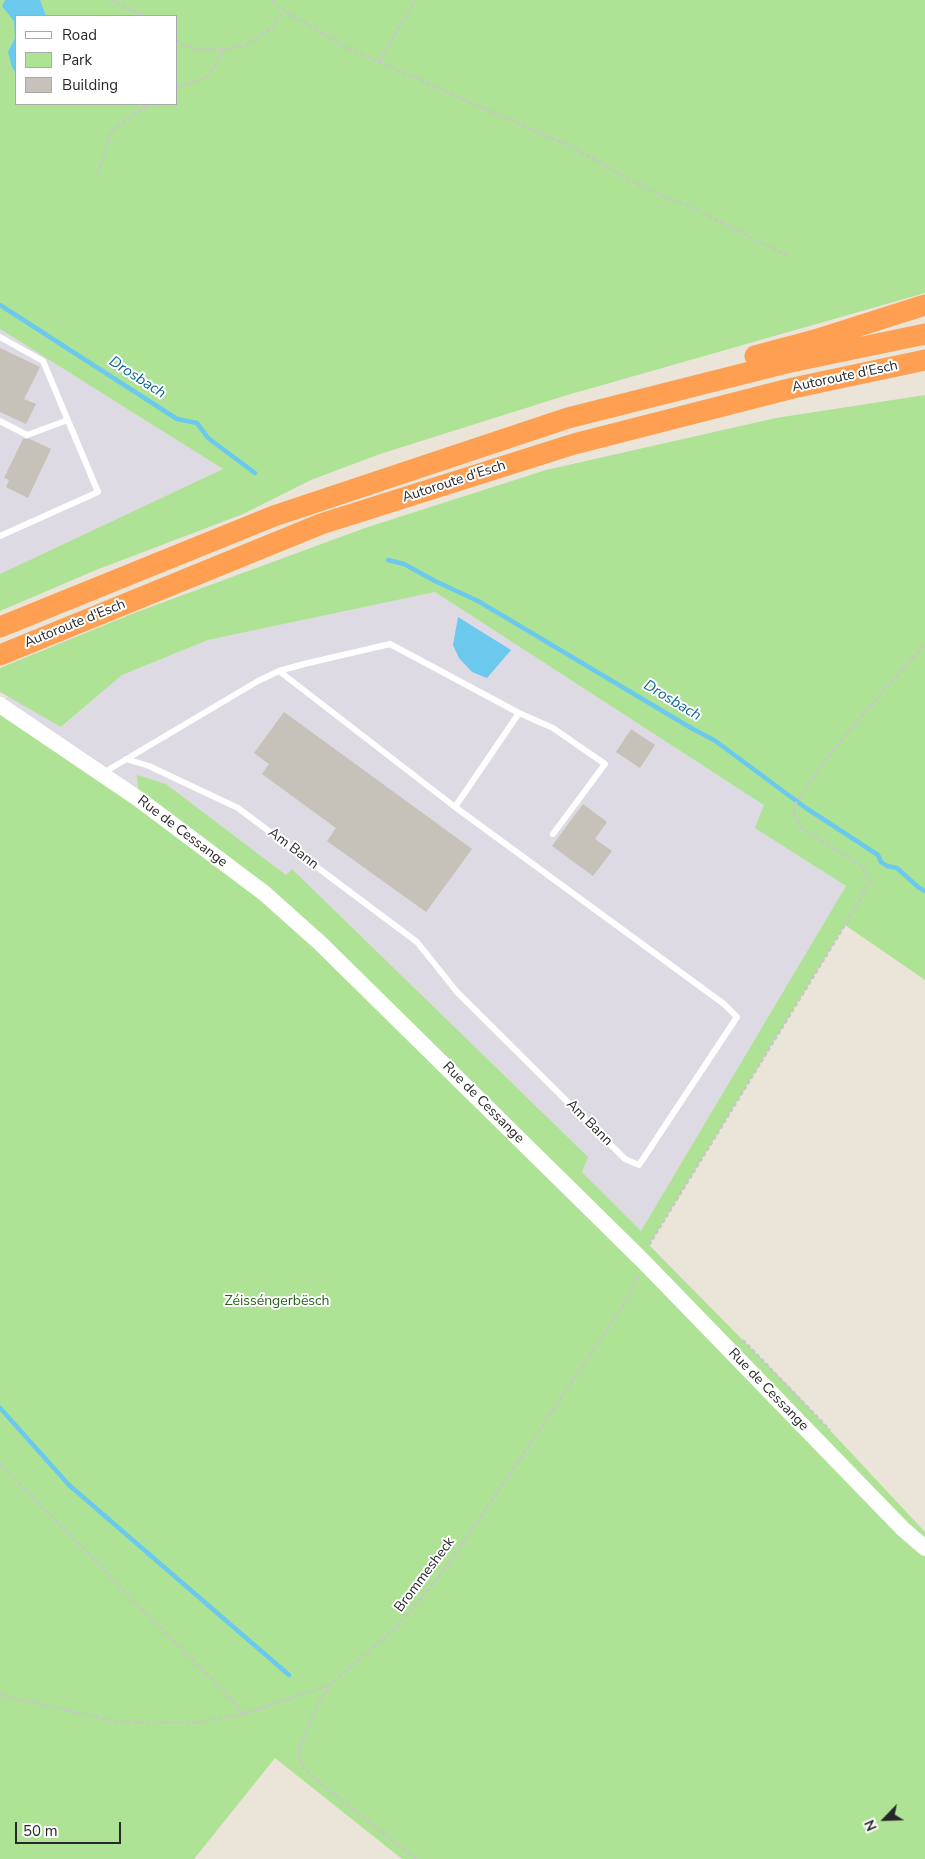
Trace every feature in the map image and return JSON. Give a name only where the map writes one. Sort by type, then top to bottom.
[{"type":"highway","points":[[311,503],[386,463],[568,407],[814,340],[925,305]]},
{"type":"highway","name":"Autoroute d'Esch","points":[[0,626],[274,516],[568,418],[786,363],[925,334]]},
{"type":"highway","name":"Autoroute d'Esch","points":[[0,655],[321,524],[574,444],[793,388],[925,360]]},
{"type":"highway","points":[[793,388],[925,374]]},
{"type":"main road","name":"Rue de Cessange","points":[[0,705],[102,774],[264,893],[320,943],[645,1255],[903,1529],[925,1548]]},
{"type":"lane","points":[[0,337],[43,361],[98,492],[0,536]]},
{"type":"lane","points":[[0,421],[27,435],[68,420]]},
{"type":"lane","points":[[102,774],[258,681],[304,664],[390,644],[519,713],[553,728],[605,764],[553,834]]},
{"type":"lane","name":"Am Bann","points":[[126,759],[149,766],[238,808],[417,942],[457,992],[625,1159],[639,1165],[737,1017],[724,1004],[455,807],[279,672]]},
{"type":"lane","points":[[455,807],[519,713]]},
{"type":"path","points":[[110,0],[142,15]]},
{"type":"path","points":[[271,0],[283,10],[344,46],[570,146],[650,191],[687,205],[788,256]]},
{"type":"path","points":[[379,62],[416,0]]},
{"type":"path","points":[[178,41],[200,50],[225,49],[246,45],[273,27],[283,10]]},
{"type":"path","points":[[178,87],[207,77],[225,49]]},
{"type":"path","points":[[98,174],[111,132],[148,105]]},
{"type":"path","name":"Brommesheck","points":[[416,1859],[320,1783],[303,1766],[299,1758],[299,1750],[317,1706],[331,1684],[399,1625],[446,1568],[629,1297],[645,1255],[870,882],[862,866],[802,829],[795,816],[794,806],[823,763],[864,712],[925,644]]},
{"type":"path","points":[[0,1464],[244,1714]]},
{"type":"path","points":[[0,1695],[118,1722],[194,1722],[244,1714],[331,1684]]},
{"type":"shaded area","points":[[0,329],[223,469],[0,574]]},
{"type":"shaded area","points":[[435,592],[765,805],[756,828],[846,886],[641,1232],[582,1172],[587,1157],[292,869],[286,875],[166,784],[140,800],[0,702],[9,697],[62,727],[122,675],[208,640]]},
{"type":"green space","points":[[0,0],[925,0],[925,293],[564,396],[380,454],[311,480],[243,514],[96,570],[0,611],[0,574],[223,469],[0,329]]},
{"type":"green space","name":"Zéisséngerbësch","points":[[925,395],[925,980],[845,925],[649,1245],[797,1395],[925,1532],[925,1859],[402,1859],[275,1758],[194,1859],[0,1859],[0,705],[139,799],[137,775],[166,784],[286,875],[292,869],[588,1157],[582,1172],[641,1231],[846,886],[755,828],[764,805],[435,592],[208,640],[122,675],[61,727],[0,692],[0,668],[134,613],[365,528],[546,470],[776,418]]},
{"type":"water","points":[[5,0],[40,0],[46,15],[15,15],[15,38],[14,21],[2,6]]},
{"type":"water","points":[[15,38],[15,72],[12,67],[8,52]]},
{"type":"water","points":[[458,617],[511,650],[487,678],[472,672],[459,658],[453,645]]},
{"type":"building","points":[[0,348],[40,367],[24,399],[36,404],[26,424],[0,412]]},
{"type":"building","points":[[23,439],[30,439],[51,449],[28,498],[6,487],[9,480],[4,478]]},
{"type":"building","points":[[284,712],[472,849],[426,912],[327,841],[336,828],[262,774],[269,764],[254,753]]},
{"type":"building","points":[[631,729],[655,745],[640,768],[616,752]]},
{"type":"building","points":[[583,804],[607,822],[595,839],[612,851],[593,876],[552,846]]},
{"type":"waterway","name":"Drosbach","points":[[0,305],[177,419],[197,423],[208,438],[255,473]]},
{"type":"waterway","name":"Drosbach","points":[[388,560],[404,564],[478,601],[714,740],[806,808],[878,855],[881,862],[887,866],[897,868],[925,891]]},
{"type":"waterway","points":[[0,1408],[69,1485],[289,1675]]}]
